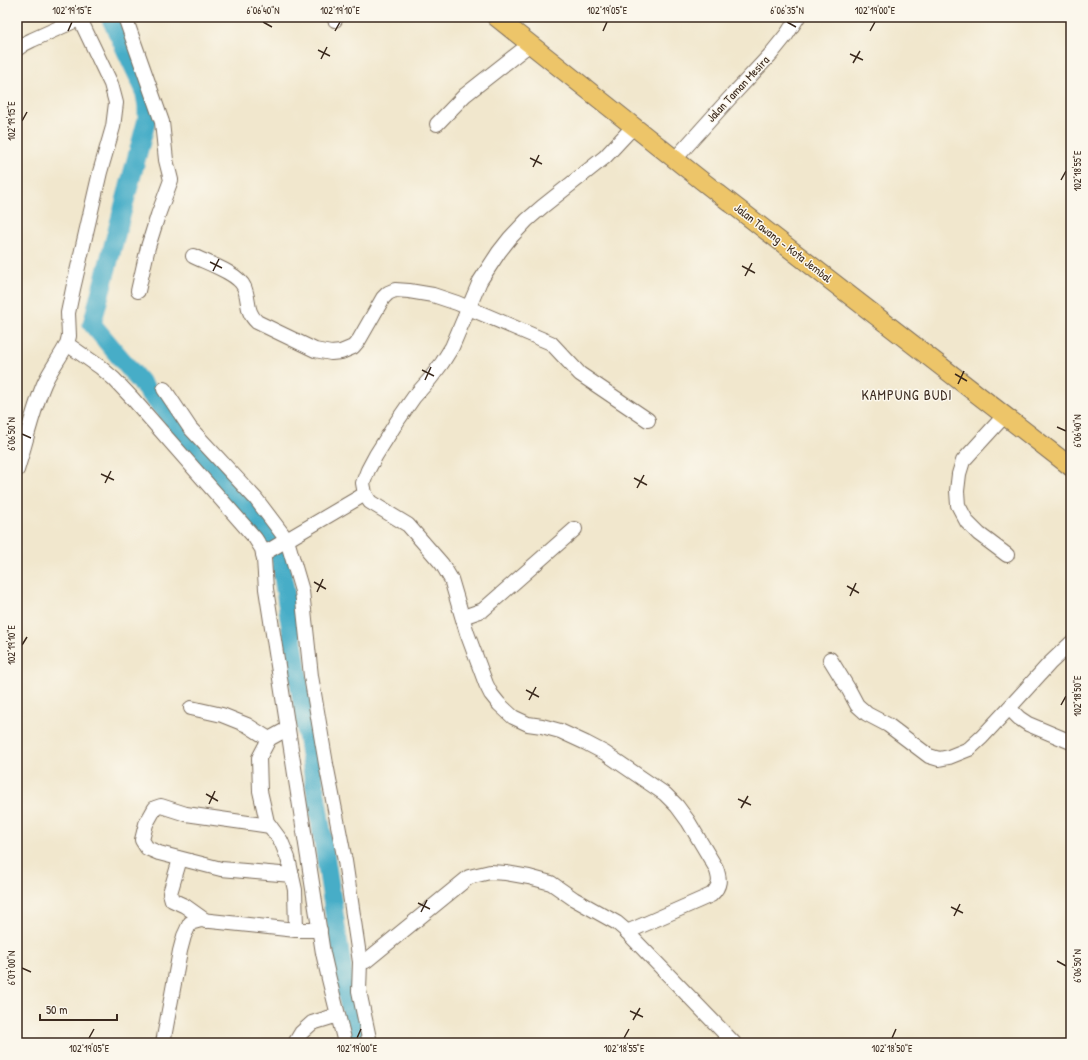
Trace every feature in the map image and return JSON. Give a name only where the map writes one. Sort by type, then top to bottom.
[{"type":"main road","name":"Jalan Tawang - Kota Jembal","points":[[496,17],[675,159],[1071,467]]},
{"type":"street","points":[[17,49],[24,44],[81,17],[111,84],[116,103],[113,127],[100,172],[68,313],[69,336],[67,344],[64,351],[50,370],[44,383],[37,401],[17,470]]},
{"type":"street","points":[[125,17],[162,122],[166,160],[171,180],[148,247],[138,291]]},
{"type":"street","name":"Jalan Taman Mesira","points":[[675,159],[778,47],[798,17]]},
{"type":"street","points":[[437,124],[465,95],[530,44]]},
{"type":"street","points":[[627,932],[711,895],[716,891],[719,883],[716,868],[688,821],[677,806],[665,794],[586,743],[560,731],[528,724],[513,717],[499,704],[491,694],[486,684],[467,633],[451,579],[442,564],[408,525],[370,502],[365,494],[364,483],[368,470],[376,455],[398,420],[414,397],[442,363],[452,347],[480,281],[499,252],[510,238],[542,207],[605,157],[634,126]]},
{"type":"street","points":[[193,256],[230,273],[244,286],[248,307],[252,316],[257,322],[315,350],[330,353],[341,352],[353,347],[359,340],[383,298],[388,293],[395,290],[433,295],[457,303],[550,343],[580,374],[648,420]]},
{"type":"street","points":[[67,344],[100,367],[114,379],[255,538],[262,549],[266,589],[326,967],[345,1043]]},
{"type":"street","points":[[164,389],[190,428],[256,499],[287,540],[302,591],[311,676],[344,862],[360,962],[359,991],[370,1043]]},
{"type":"street","points":[[1005,415],[963,461],[959,474],[957,491],[958,505],[967,522],[979,534],[1007,555]]},
{"type":"street","points":[[263,554],[365,494]]},
{"type":"street","points":[[463,617],[483,610],[575,529]]},
{"type":"street","points":[[830,659],[857,706],[867,714],[888,725],[929,756],[939,759],[949,757],[969,748],[982,737],[1049,664],[1071,643]]},
{"type":"street","points":[[191,708],[222,715],[247,725],[268,739]]},
{"type":"street","points":[[1009,708],[1028,724],[1071,742]]},
{"type":"street","points":[[288,728],[268,739],[259,758],[260,791],[267,822],[281,841],[288,858],[295,890],[296,930]]},
{"type":"street","points":[[270,826],[186,814],[161,806],[155,808],[146,824],[142,840],[147,848],[159,853],[221,869],[292,875]]},
{"type":"street","points":[[180,859],[170,893],[172,900],[185,906],[206,921]]},
{"type":"street","points":[[360,962],[366,961],[469,877],[490,872],[529,877],[551,883],[574,899],[617,923],[734,1043]]},
{"type":"street","points":[[163,1043],[180,951],[184,936],[190,923],[201,920],[296,930],[320,930]]},
{"type":"street","points":[[295,1043],[302,1032],[312,1022],[338,1015]]},
{"type":"waterway","points":[[110,17],[144,89],[147,106],[147,119],[92,324],[269,536]]},
{"type":"waterway","points":[[280,557],[346,992],[359,1043]]},
{"type":"district","name":"KAMPUNG BUDI","points":[[907,395]]}]
